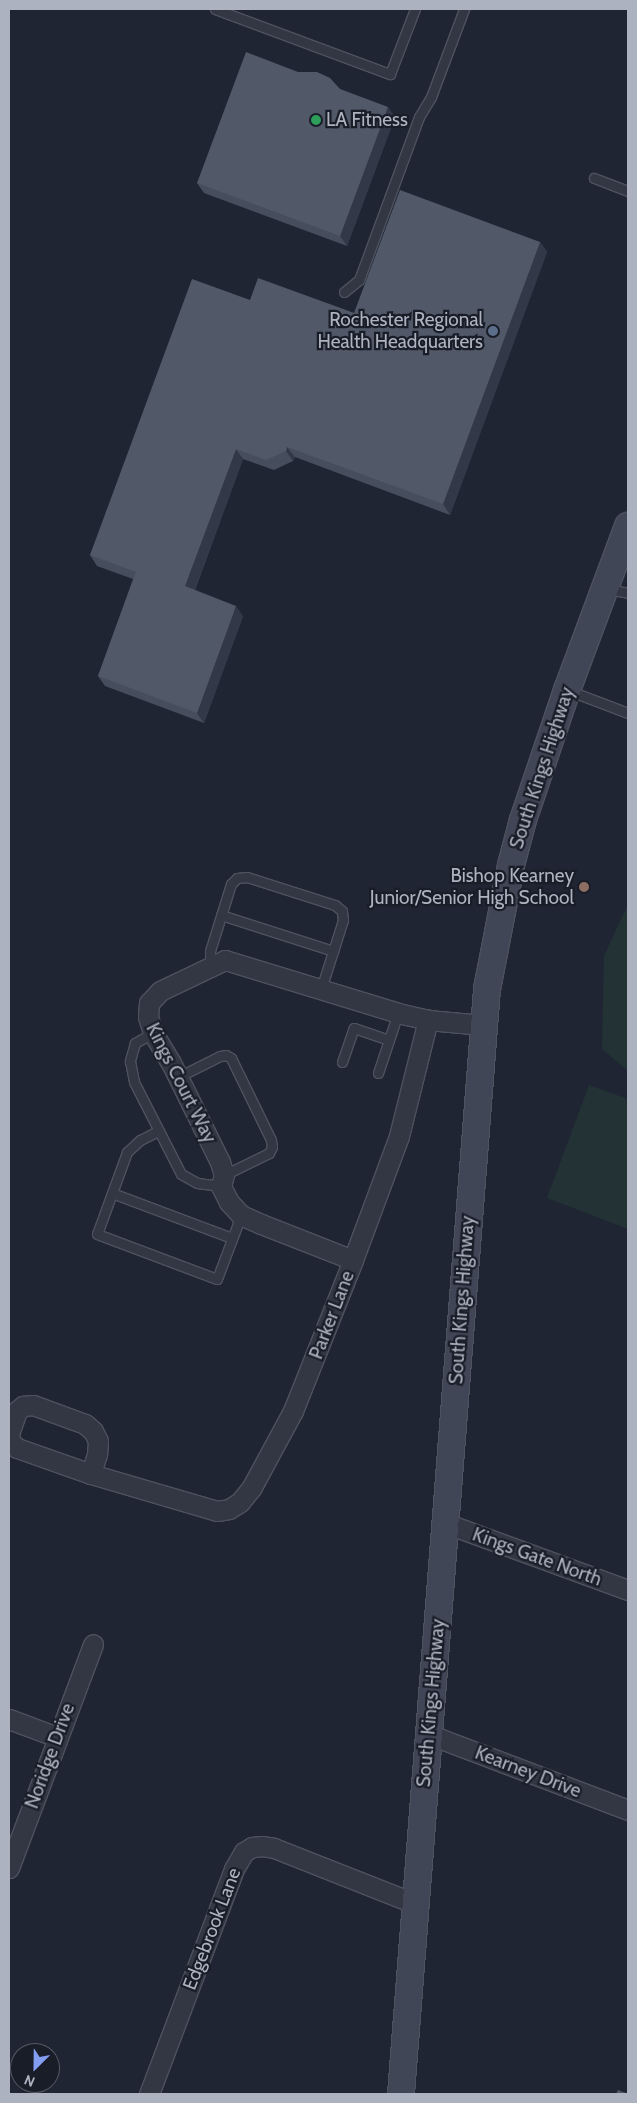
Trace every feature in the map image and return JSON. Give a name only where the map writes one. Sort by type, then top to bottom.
[{"type":"main road","name":"South Kings Highway","points":[[401,2094],[483,1025],[494,950],[511,865],[537,778],[567,690],[617,591],[628,526]]},
{"type":"street","name":"Kings Court Way","points":[[241,1215],[229,1202],[222,1181],[220,1162],[178,1077],[153,1033],[148,1017],[149,1003],[160,991],[225,960],[398,1013],[428,1020]]},
{"type":"street","points":[[428,1020],[483,1025]]},
{"type":"street","name":"Parker Lane","points":[[91,1474],[97,1454],[98,1441],[93,1431],[85,1424],[33,1404],[23,1406],[17,1411],[9,1434],[10,1442],[17,1448],[91,1474],[217,1511],[229,1509],[240,1502],[269,1458],[289,1419],[353,1260],[399,1136],[428,1020]]},
{"type":"street","points":[[241,1215],[353,1260]]},
{"type":"street","name":"Kings Gate North","points":[[445,1523],[628,1590]]},
{"type":"street","name":"Noridge Drive","points":[[9,1868],[92,1644]]},
{"type":"street","points":[[9,1719],[57,1737]]},
{"type":"street","name":"Kearney Drive","points":[[428,1734],[628,1810]]},
{"type":"street","name":"Edgebrook Lane","points":[[149,2094],[234,1869],[244,1852],[252,1847],[274,1848],[416,1904]]},
{"type":"lane","points":[[215,9],[390,74],[415,9]]},
{"type":"lane","points":[[344,292],[360,280],[419,117],[431,97],[464,9]]},
{"type":"lane","points":[[594,178],[628,191]]},
{"type":"lane","points":[[567,690],[628,713]]},
{"type":"lane","points":[[210,966],[210,951],[231,884],[237,878],[247,876],[335,905],[342,911],[343,920],[321,989]]},
{"type":"lane","points":[[221,914],[333,950]]},
{"type":"lane","points":[[378,1073],[398,1013]]},
{"type":"lane","points":[[342,1062],[354,1028],[389,1040]]},
{"type":"lane","points":[[153,1033],[135,1043],[130,1061],[134,1082],[181,1174],[197,1183],[222,1181],[269,1153],[272,1147],[271,1140],[231,1058],[226,1055],[220,1056],[178,1077]]},
{"type":"lane","points":[[158,1131],[140,1140],[127,1152],[97,1234],[217,1279],[241,1215]]},
{"type":"lane","points":[[112,1193],[232,1238]]},
{"type":"shaded area","points":[[628,904],[628,1071],[602,1049],[604,956]]},
{"type":"shaded area","points":[[589,1085],[628,1099],[628,1229],[547,1198]]},
{"type":"building","points":[[246,52],[298,72],[317,72],[330,78],[340,89],[388,107],[340,236],[197,183]]},
{"type":"building","points":[[400,190],[540,242],[443,504],[287,447],[286,451],[266,460],[236,449],[185,586],[236,606],[197,713],[98,676],[136,572],[90,555],[192,279],[250,300],[258,278],[354,313]]},
{"type":"building","points":[[618,2090],[628,2094],[616,2094]]},
{"type":"place","name":"LA Fitness","points":[[316,120]]},
{"type":"place","name":"Rochester Regional Health Headquarters","points":[[493,331]]},
{"type":"place","name":"Bishop Kearney Junior/Senior High School","points":[[584,887]]}]
